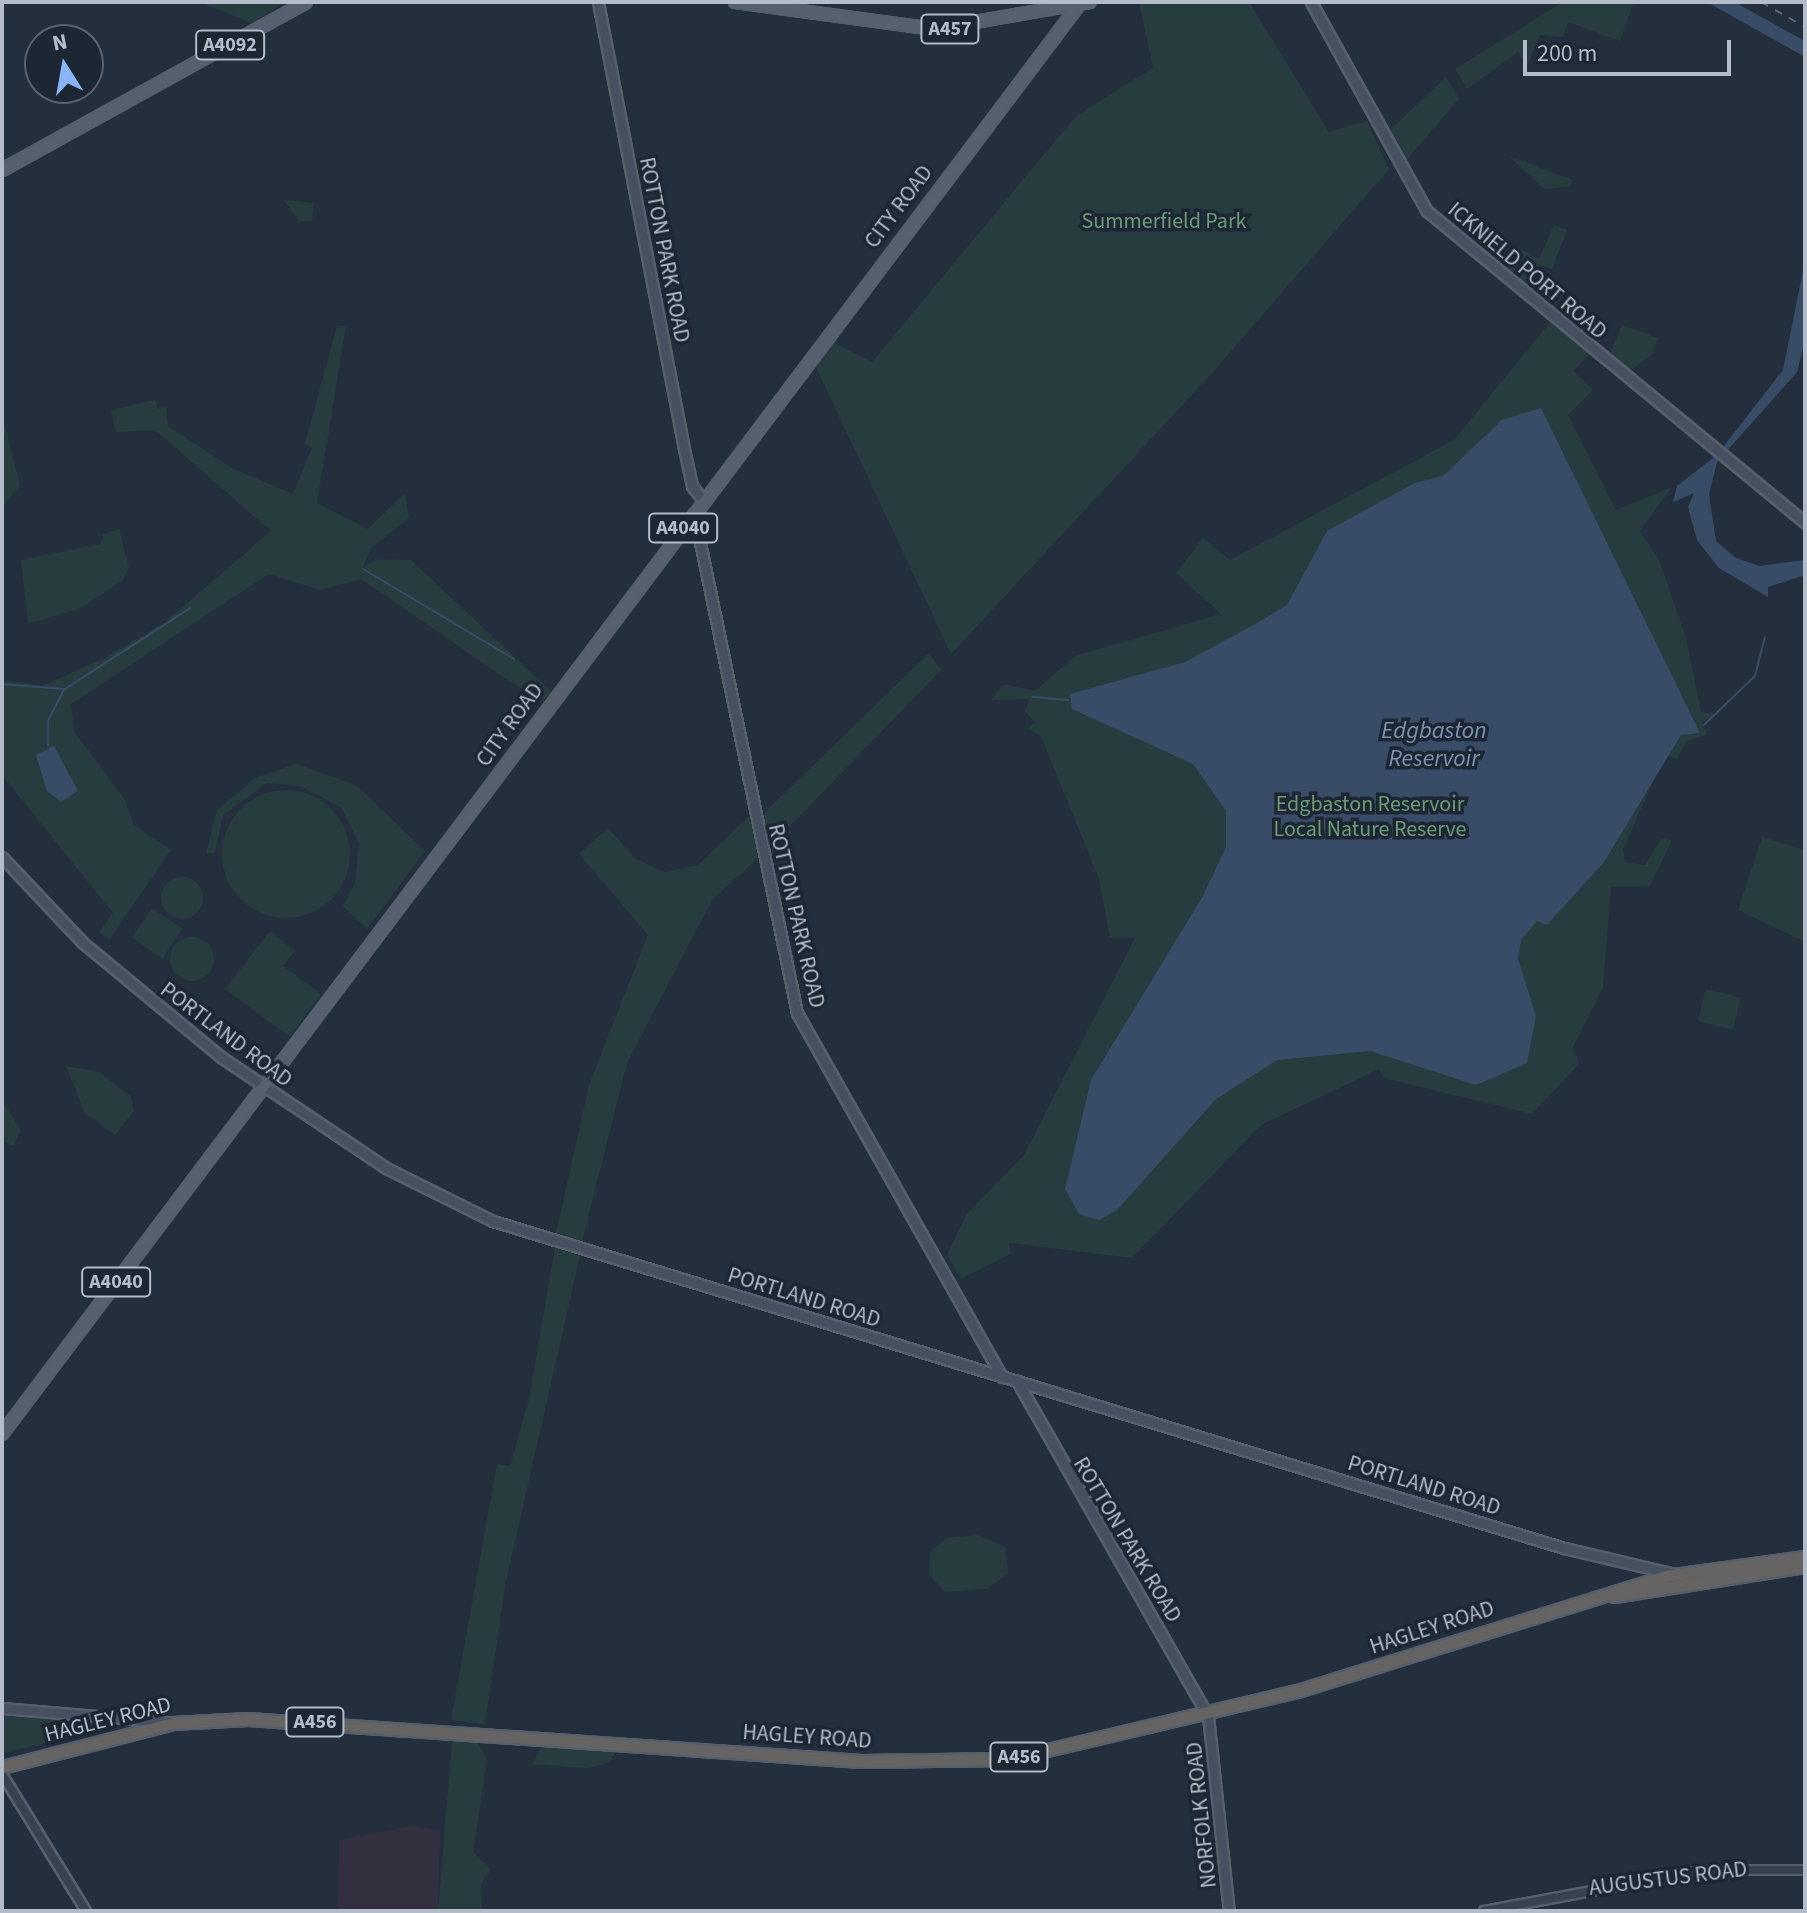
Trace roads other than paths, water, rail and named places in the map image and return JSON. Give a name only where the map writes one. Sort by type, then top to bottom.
[{"type":"highway","name":"HAGLEY ROAD","points":[[2,1767],[173,1723],[374,1724],[925,1764],[1009,1759],[1208,1716],[1666,1576],[1805,1557]]},
{"type":"highway","name":"HAGLEY ROAD","points":[[1594,1600],[1696,1579],[1805,1566]]},
{"type":"main road","name":"A4092","points":[[2,170],[306,2]]},
{"type":"main road","name":"ROTTON PARK ROAD","points":[[598,2],[686,458],[703,500]]},
{"type":"main road","name":"A457","points":[[735,2],[934,29],[1050,13],[1090,2]]},
{"type":"main road","name":"ICKNIELD PORT ROAD","points":[[1311,2],[1427,211],[1805,523]]},
{"type":"main road","name":"CITY ROAD","points":[[2,1434],[1078,6]]},
{"type":"main road","points":[[1050,13],[1050,41]]},
{"type":"main road","name":"ROTTON PARK ROAD","points":[[694,513],[797,1013],[1002,1377]]},
{"type":"main road","name":"PORTLAND ROAD","points":[[2,857],[111,967],[263,1087],[386,1168],[493,1221],[1666,1576],[1696,1579]]},
{"type":"main road","name":"ROTTON PARK ROAD","points":[[1017,1381],[1208,1716]]},
{"type":"main road","points":[[2,1708],[173,1723]]},
{"type":"main road","name":"NORFOLK ROAD","points":[[1208,1716],[1229,1911]]},
{"type":"main road","points":[[116,1717],[135,1731]]},
{"type":"street","points":[[2,1774],[86,1911]]},
{"type":"street","name":"AUGUSTUS ROAD","points":[[1484,1911],[1705,1870],[1805,1870]]},
{"type":"water","points":[[1707,2],[1734,2],[1805,41],[1805,57]]},
{"type":"water","points":[[1805,261],[1805,340],[1797,372],[1717,462],[1709,495],[1716,541],[1736,558],[1759,566],[1805,560],[1805,575],[1768,587],[1768,597],[1719,568],[1697,540],[1688,507],[1694,493],[1673,502],[1677,486],[1717,455],[1783,370]]},
{"type":"water","name":"Edgbaston Reservoir","points":[[1541,408],[1700,733],[1681,735],[1604,862],[1547,925],[1537,921],[1521,940],[1518,959],[1536,1016],[1527,1063],[1476,1085],[1370,1051],[1277,1060],[1216,1099],[1117,1210],[1099,1220],[1079,1214],[1065,1189],[1091,1080],[1203,896],[1226,847],[1226,811],[1193,764],[1072,709],[1070,694],[1185,662],[1287,605],[1327,531],[1415,483],[1443,476],[1502,420]]},
{"type":"water","points":[[54,746],[78,791],[61,802],[47,791],[36,755]]},
{"type":"waterway","points":[[363,569],[514,659]]},
{"type":"waterway","points":[[2,684],[65,689],[190,608]]},
{"type":"waterway","points":[[1704,725],[1755,676],[1765,637]]},
{"type":"waterway","points":[[48,745],[48,721],[64,690]]},
{"type":"waterway","points":[[1033,697],[1068,700]]},
{"type":"railway","points":[[1761,2],[1805,27]]},
{"type":"park label","name":"Summerfield Park","points":[[1164,222]]},
{"type":"park label","name":"Edgbaston Reservoir Local Nature Reserve","points":[[1370,816]]}]
